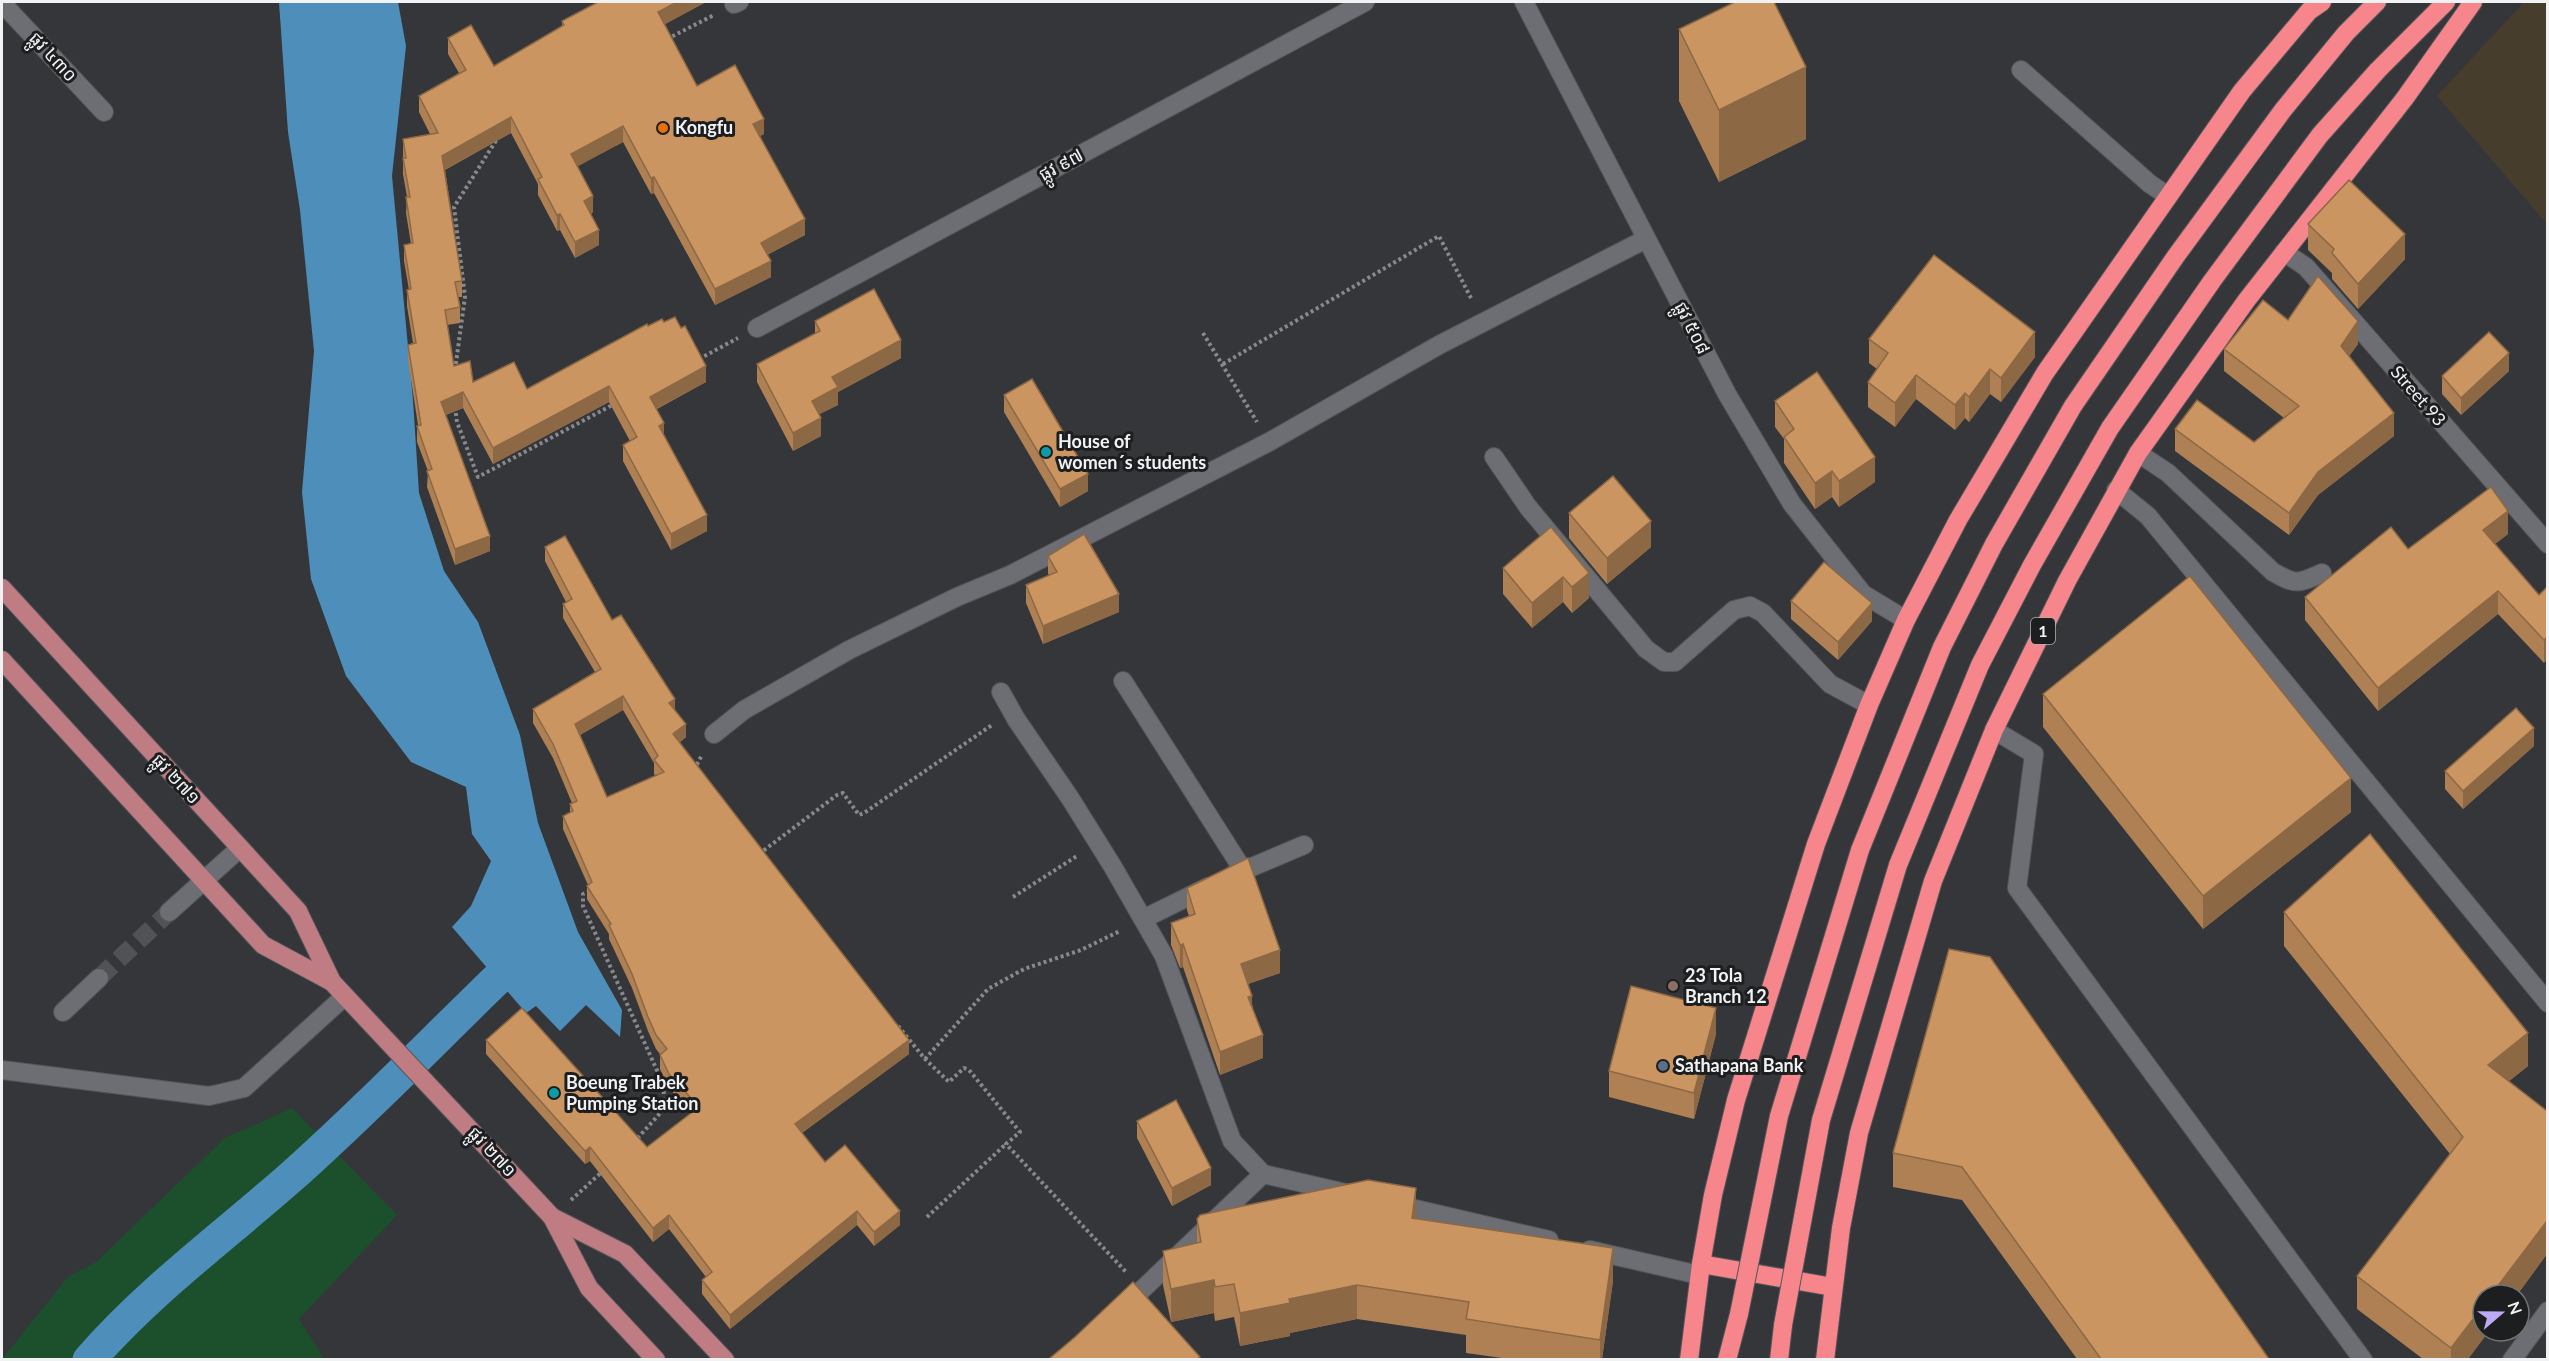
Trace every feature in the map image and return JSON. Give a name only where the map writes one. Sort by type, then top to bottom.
[{"type":"highway","points":[[1689,1359],[1700,1270],[1713,1195],[1736,1100],[1816,844],[1869,705],[1906,620],[1958,520],[2045,373],[2242,91],[2309,11],[2322,2]]},
{"type":"highway","points":[[1727,1359],[1739,1314],[1779,1116],[1860,850],[1942,647],[1994,544],[2073,406],[2176,256],[2283,110],[2346,33],[2377,2]]},
{"type":"highway","points":[[1779,1359],[1783,1325],[1821,1120],[1898,865],[1980,665],[2032,565],[2110,428],[2212,281],[2320,135],[2378,70],[2446,2]]},
{"type":"highway","name":"1","points":[[1825,1359],[1833,1287],[1859,1133],[1934,881],[1994,730],[2067,581],[2138,453],[2246,301],[2405,98],[2473,2]]},
{"type":"highway","points":[[1700,1270],[1833,1287]]},
{"type":"highway","points":[[1736,1359],[1739,1314]]},
{"type":"highway","points":[[1783,1325],[1785,1359]]},
{"type":"main road","name":"ផ្លូវ ២៧១","points":[[2,588],[298,911],[345,996],[552,1217],[589,1288],[657,1359]]},
{"type":"main road","name":"ផ្លូវ ២៧១","points":[[2,660],[262,945],[345,996]]},
{"type":"main road","name":"ផ្លូវ ២៧១","points":[[552,1217],[625,1254],[725,1359]]},
{"type":"street","name":"ផ្លូវ ៩៧","points":[[757,328],[1365,2]]},
{"type":"street","name":"ផ្លូវ ៥០៨","points":[[1524,2],[1726,394],[1792,504],[1863,594],[1906,620]]},
{"type":"street","name":"ផ្លូវ ៤៣០","points":[[2,3],[104,112]]},
{"type":"street","points":[[2021,70],[2150,184],[2168,196]]},
{"type":"street","points":[[714,734],[744,710],[849,650],[957,597],[1010,575],[1269,442],[1429,351],[1646,239]]},
{"type":"street","name":"Street 93","points":[[2284,252],[2306,267],[2547,544]]},
{"type":"street","points":[[2138,453],[2168,473],[2273,572],[2291,582],[2301,583],[2322,573]]},
{"type":"street","points":[[1494,457],[1528,507],[1624,623],[1646,649],[1664,662],[1675,662],[1734,610],[1750,606],[1763,613],[1830,684],[1869,705]]},
{"type":"street","points":[[2116,490],[2148,516],[2547,1003]]},
{"type":"street","points":[[1123,681],[1243,870]]},
{"type":"street","points":[[1001,692],[1097,842],[1164,956],[1232,1141],[1263,1174],[1567,1244],[1700,1270]]},
{"type":"street","points":[[1994,730],[2034,754],[2017,888],[2363,1359]]},
{"type":"street","points":[[1143,919],[1243,870],[1304,845]]},
{"type":"street","points":[[169,912],[240,848]]},
{"type":"street","points":[[63,1011],[99,978]]},
{"type":"street","points":[[2,1070],[209,1096],[244,1088],[345,996]]},
{"type":"street","points":[[1109,1321],[1263,1174]]},
{"type":"street","points":[[2512,1359],[2547,1311]]},
{"type":"path","points":[[662,42],[736,3]]},
{"type":"path","points":[[454,371],[465,297],[454,207],[502,132]]},
{"type":"path","points":[[1223,364],[1439,236],[1484,322]]},
{"type":"path","points":[[695,361],[757,328]]},
{"type":"path","points":[[1203,333],[1269,442]]},
{"type":"path","points":[[455,402],[457,422],[478,477],[623,399]]},
{"type":"path","points":[[758,854],[837,795],[843,793],[856,813],[859,815],[864,813],[1012,711]]},
{"type":"path","points":[[700,778],[694,770],[714,734]]},
{"type":"path","points":[[1013,897],[1097,842]]},
{"type":"path","points":[[751,846],[765,864]]},
{"type":"path","points":[[598,887],[583,894],[583,906],[664,1086],[663,1110],[645,1133],[628,1148]]},
{"type":"path","points":[[925,1059],[987,989],[1024,969],[1082,950],[1143,919]]},
{"type":"path","points":[[897,1024],[925,1059],[948,1082],[964,1068],[969,1070],[1020,1132],[927,1217]]},
{"type":"path","points":[[1006,1144],[1142,1290]]},
{"type":"path","points":[[552,1217],[611,1164]]},
{"type":"shaded area","points":[[2524,2],[2547,2],[2547,224],[2437,96]]},
{"type":"green space","points":[[292,1108],[397,1215],[299,1319],[324,1359],[2,1359],[68,1277],[96,1262],[225,1138]]},
{"type":"water","points":[[279,2],[398,2],[406,46],[392,176],[413,400],[419,493],[444,571],[478,622],[520,735],[538,823],[578,932],[622,1010],[620,1037],[586,1005],[560,1031],[536,1006],[526,1013],[452,927],[471,906],[491,861],[472,834],[466,787],[411,762],[346,676],[311,579],[302,492],[314,351],[300,210],[288,132]]},
{"type":"building","points":[[598,2],[677,2],[658,12],[697,86],[735,65],[764,119],[753,124],[805,219],[761,243],[771,261],[715,289],[654,177],[651,178],[623,126],[571,154],[593,196],[584,201],[599,230],[575,242],[560,214],[557,215],[538,179],[542,177],[511,117],[442,156],[462,281],[455,282],[460,307],[445,310],[454,366],[470,361],[473,382],[514,362],[527,389],[647,324],[648,326],[662,319],[664,322],[675,317],[681,328],[685,326],[706,366],[650,397],[664,423],[659,426],[707,515],[671,534],[623,445],[637,437],[609,386],[493,448],[463,392],[441,402],[490,536],[455,549],[427,471],[432,469],[417,426],[421,425],[408,345],[416,343],[407,290],[411,289],[404,245],[413,243],[406,197],[410,197],[403,158],[406,158],[403,139],[438,133],[419,96],[466,70],[448,38],[471,25],[494,66],[564,25],[562,21]]},
{"type":"building","points":[[1735,2],[1774,2],[1806,67],[1719,110],[1679,29]]},
{"type":"building","points":[[2349,180],[2405,234],[2358,284],[2332,253],[2334,249],[2308,224]]},
{"type":"building","points":[[1934,255],[2035,332],[2001,378],[1990,369],[1969,397],[1965,393],[1955,405],[1916,375],[1895,403],[1868,382],[1888,353],[1869,339]]},
{"type":"building","points":[[2318,276],[2358,321],[2341,346],[2394,413],[2318,472],[2289,513],[2175,429],[2197,400],[2254,442],[2299,406],[2224,349],[2263,300],[2288,320]]},
{"type":"building","points":[[874,289],[901,340],[832,377],[838,387],[812,401],[821,418],[793,433],[757,364],[820,331],[815,321]]},
{"type":"building","points":[[2489,332],[2509,353],[2461,398],[2442,376]]},
{"type":"building","points":[[1817,372],[1875,457],[1839,481],[1832,471],[1815,483],[1784,437],[1794,429],[1775,401]]},
{"type":"building","name":"House of women´s students","points":[[1032,379],[1088,474],[1060,489],[1004,395]]},
{"type":"building","points":[[1613,476],[1651,521],[1607,558],[1569,513]]},
{"type":"building","points":[[2491,487],[2508,511],[2483,530],[2539,595],[2547,587],[2547,637],[2544,640],[2498,591],[2378,688],[2305,597],[2391,527],[2408,549]]},
{"type":"building","points":[[1551,527],[1589,573],[1572,587],[1563,577],[1532,603],[1503,568]]},
{"type":"building","points":[[1084,534],[1119,594],[1043,626],[1026,585],[1057,572],[1048,556]]},
{"type":"building","points":[[565,536],[612,620],[621,615],[675,699],[669,703],[686,724],[673,734],[909,1040],[795,1124],[825,1162],[845,1145],[900,1211],[874,1232],[857,1211],[730,1315],[702,1280],[712,1272],[669,1215],[653,1228],[590,1147],[585,1151],[486,1040],[522,1008],[647,1147],[699,1107],[669,1074],[660,1055],[667,1049],[656,1035],[632,974],[609,925],[611,924],[587,886],[592,882],[563,816],[573,811],[570,804],[577,801],[553,744],[533,709],[601,669],[563,604],[572,599],[545,547]],"holes":[[[623,696],[658,756],[654,760],[664,772],[607,797],[575,724]]]},
{"type":"building","points":[[1824,562],[1872,603],[1838,642],[1791,601]]},
{"type":"building","points":[[2190,576],[2351,778],[2203,896],[2043,694]]},
{"type":"building","points":[[2516,708],[2534,728],[2463,791],[2445,771]]},
{"type":"building","points":[[2370,834],[2528,1033],[2488,1065],[2547,1111],[2547,1221],[2500,1283],[2471,1283],[2471,1322],[2451,1348],[2357,1276],[2463,1137],[2284,912]]},
{"type":"building","points":[[1248,858],[1280,950],[1241,964],[1252,996],[1248,997],[1263,1035],[1220,1052],[1183,944],[1180,945],[1171,923],[1195,914],[1187,888]]},
{"type":"building","points":[[1949,949],[1990,957],[2269,1359],[2101,1359],[1962,1167],[1893,1153]]},
{"type":"building","name":"Sathapana Bank","points":[[1631,986],[1716,1008],[1694,1093],[1609,1071]]},
{"type":"building","points":[[1176,1100],[1211,1168],[1172,1188],[1137,1121]]},
{"type":"building","points":[[1368,1180],[1416,1188],[1412,1218],[1613,1248],[1600,1340],[1466,1319],[1469,1302],[1357,1285],[1289,1299],[1290,1303],[1240,1313],[1234,1284],[1215,1287],[1214,1280],[1171,1289],[1163,1251],[1201,1242],[1197,1219],[1200,1215]]},
{"type":"building","points":[[1133,1282],[1200,1357],[1197,1359],[1049,1359],[1075,1337]]},
{"type":"waterway","points":[[89,1360],[161,1288],[344,1129],[497,979]]},
{"type":"tunnel","points":[[99,978],[169,912]]},
{"type":"place","name":"Kongfu","points":[[663,128]]},
{"type":"place","name":"House of women´s students","points":[[1046,452]]},
{"type":"place","name":"23 Tola Branch 12","points":[[1673,986]]},
{"type":"place","name":"Sathapana Bank","points":[[1663,1066]]},
{"type":"place","name":"Boeung Trabek Pumping Station","points":[[554,1093]]}]
